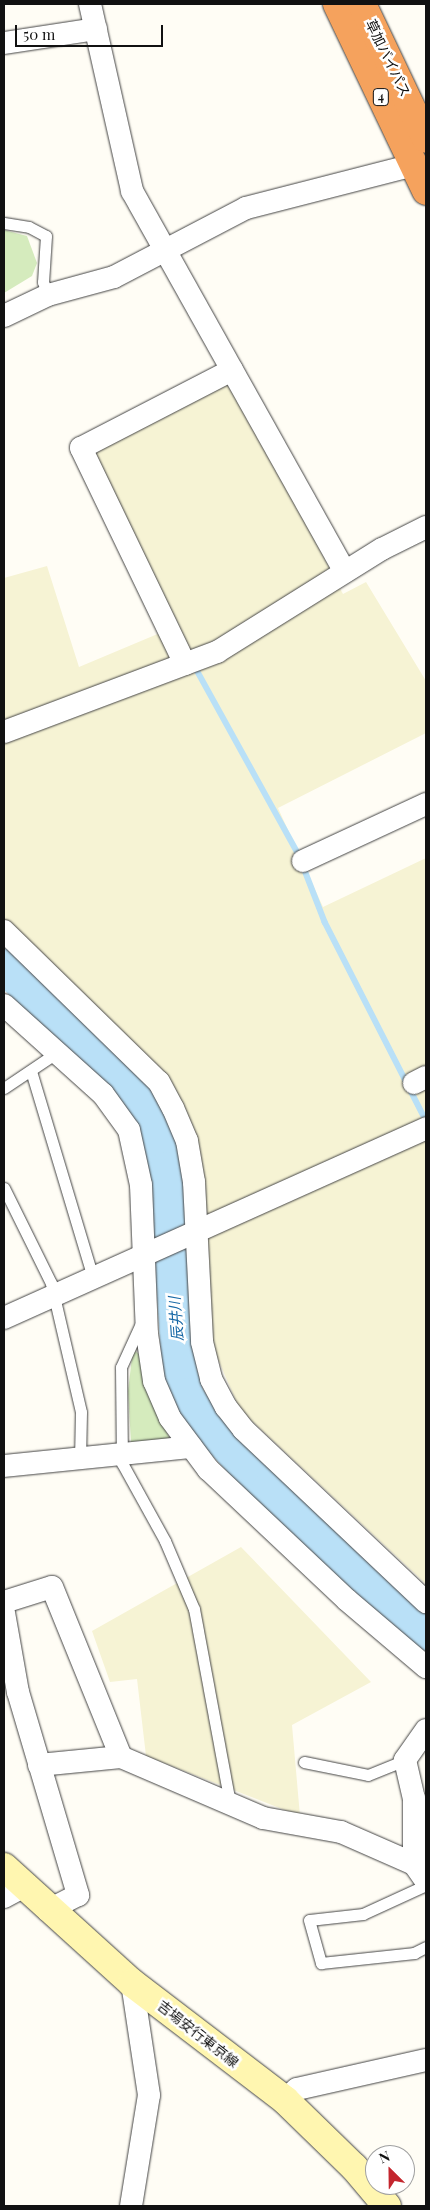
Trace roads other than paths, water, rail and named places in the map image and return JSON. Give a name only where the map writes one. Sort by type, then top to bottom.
[{"type":"highway","name":"草加バイパス","points":[[337,4],[426,191]]},
{"type":"highway","name":"草加バイパス","points":[[362,4],[426,139]]},
{"type":"main road","name":"吉場安行東京線","points":[[4,1867],[13,1892],[48,1910],[132,1982],[284,2100],[354,2167],[387,2206]]},
{"type":"street","points":[[90,4],[132,192],[345,572]]},
{"type":"street","points":[[4,43],[96,29]]},
{"type":"street","points":[[4,316],[48,295],[114,277],[163,249],[246,208],[414,165]]},
{"type":"street","points":[[185,664],[82,448],[232,370]]},
{"type":"street","points":[[4,732],[217,652],[345,572],[426,527]]},
{"type":"street","points":[[303,861],[426,804]]},
{"type":"street","points":[[4,931],[159,1082],[187,1141],[202,1342],[211,1379],[226,1407],[243,1429],[426,1602]]},
{"type":"street","points":[[4,1005],[103,1094],[128,1130],[139,1160],[147,1253],[146,1313],[154,1380],[170,1418],[208,1469],[347,1600],[426,1667]]},
{"type":"street","points":[[4,1318],[426,1128]]},
{"type":"street","points":[[4,1466],[191,1446]]},
{"type":"street","points":[[4,1602],[52,1587],[121,1757]]},
{"type":"street","points":[[4,1613],[18,1692],[78,1895],[48,1910]]},
{"type":"street","points":[[422,1871],[414,1798],[404,1760],[426,1730]]},
{"type":"street","points":[[39,1765],[121,1757],[263,1818],[341,1832],[422,1871]]},
{"type":"street","points":[[131,2206],[149,2095],[132,1982]]},
{"type":"street","points":[[284,2100],[297,2089],[426,2060]]},
{"type":"lane","points":[[4,223],[29,227],[46,236],[43,282],[48,295]]},
{"type":"lane","points":[[4,1088],[56,1053]]},
{"type":"lane","points":[[31,1071],[93,1278]]},
{"type":"lane","points":[[4,1188],[55,1295],[81,1412],[80,1458]]},
{"type":"lane","points":[[146,1313],[120,1367],[120,1454],[129,1480],[164,1541],[194,1609],[230,1803]]},
{"type":"lane","points":[[304,1762],[368,1775],[404,1760]]},
{"type":"lane","points":[[422,1871],[363,1914],[309,1920],[320,1963],[414,1953],[426,1947]]},
{"type":"waterway","points":[[198,672],[299,855],[325,922],[423,1114]]},
{"type":"waterway","name":"辰井川","points":[[4,966],[127,1082],[155,1128],[165,1169],[179,1371],[186,1395],[200,1417],[268,1490],[426,1633]]}]
